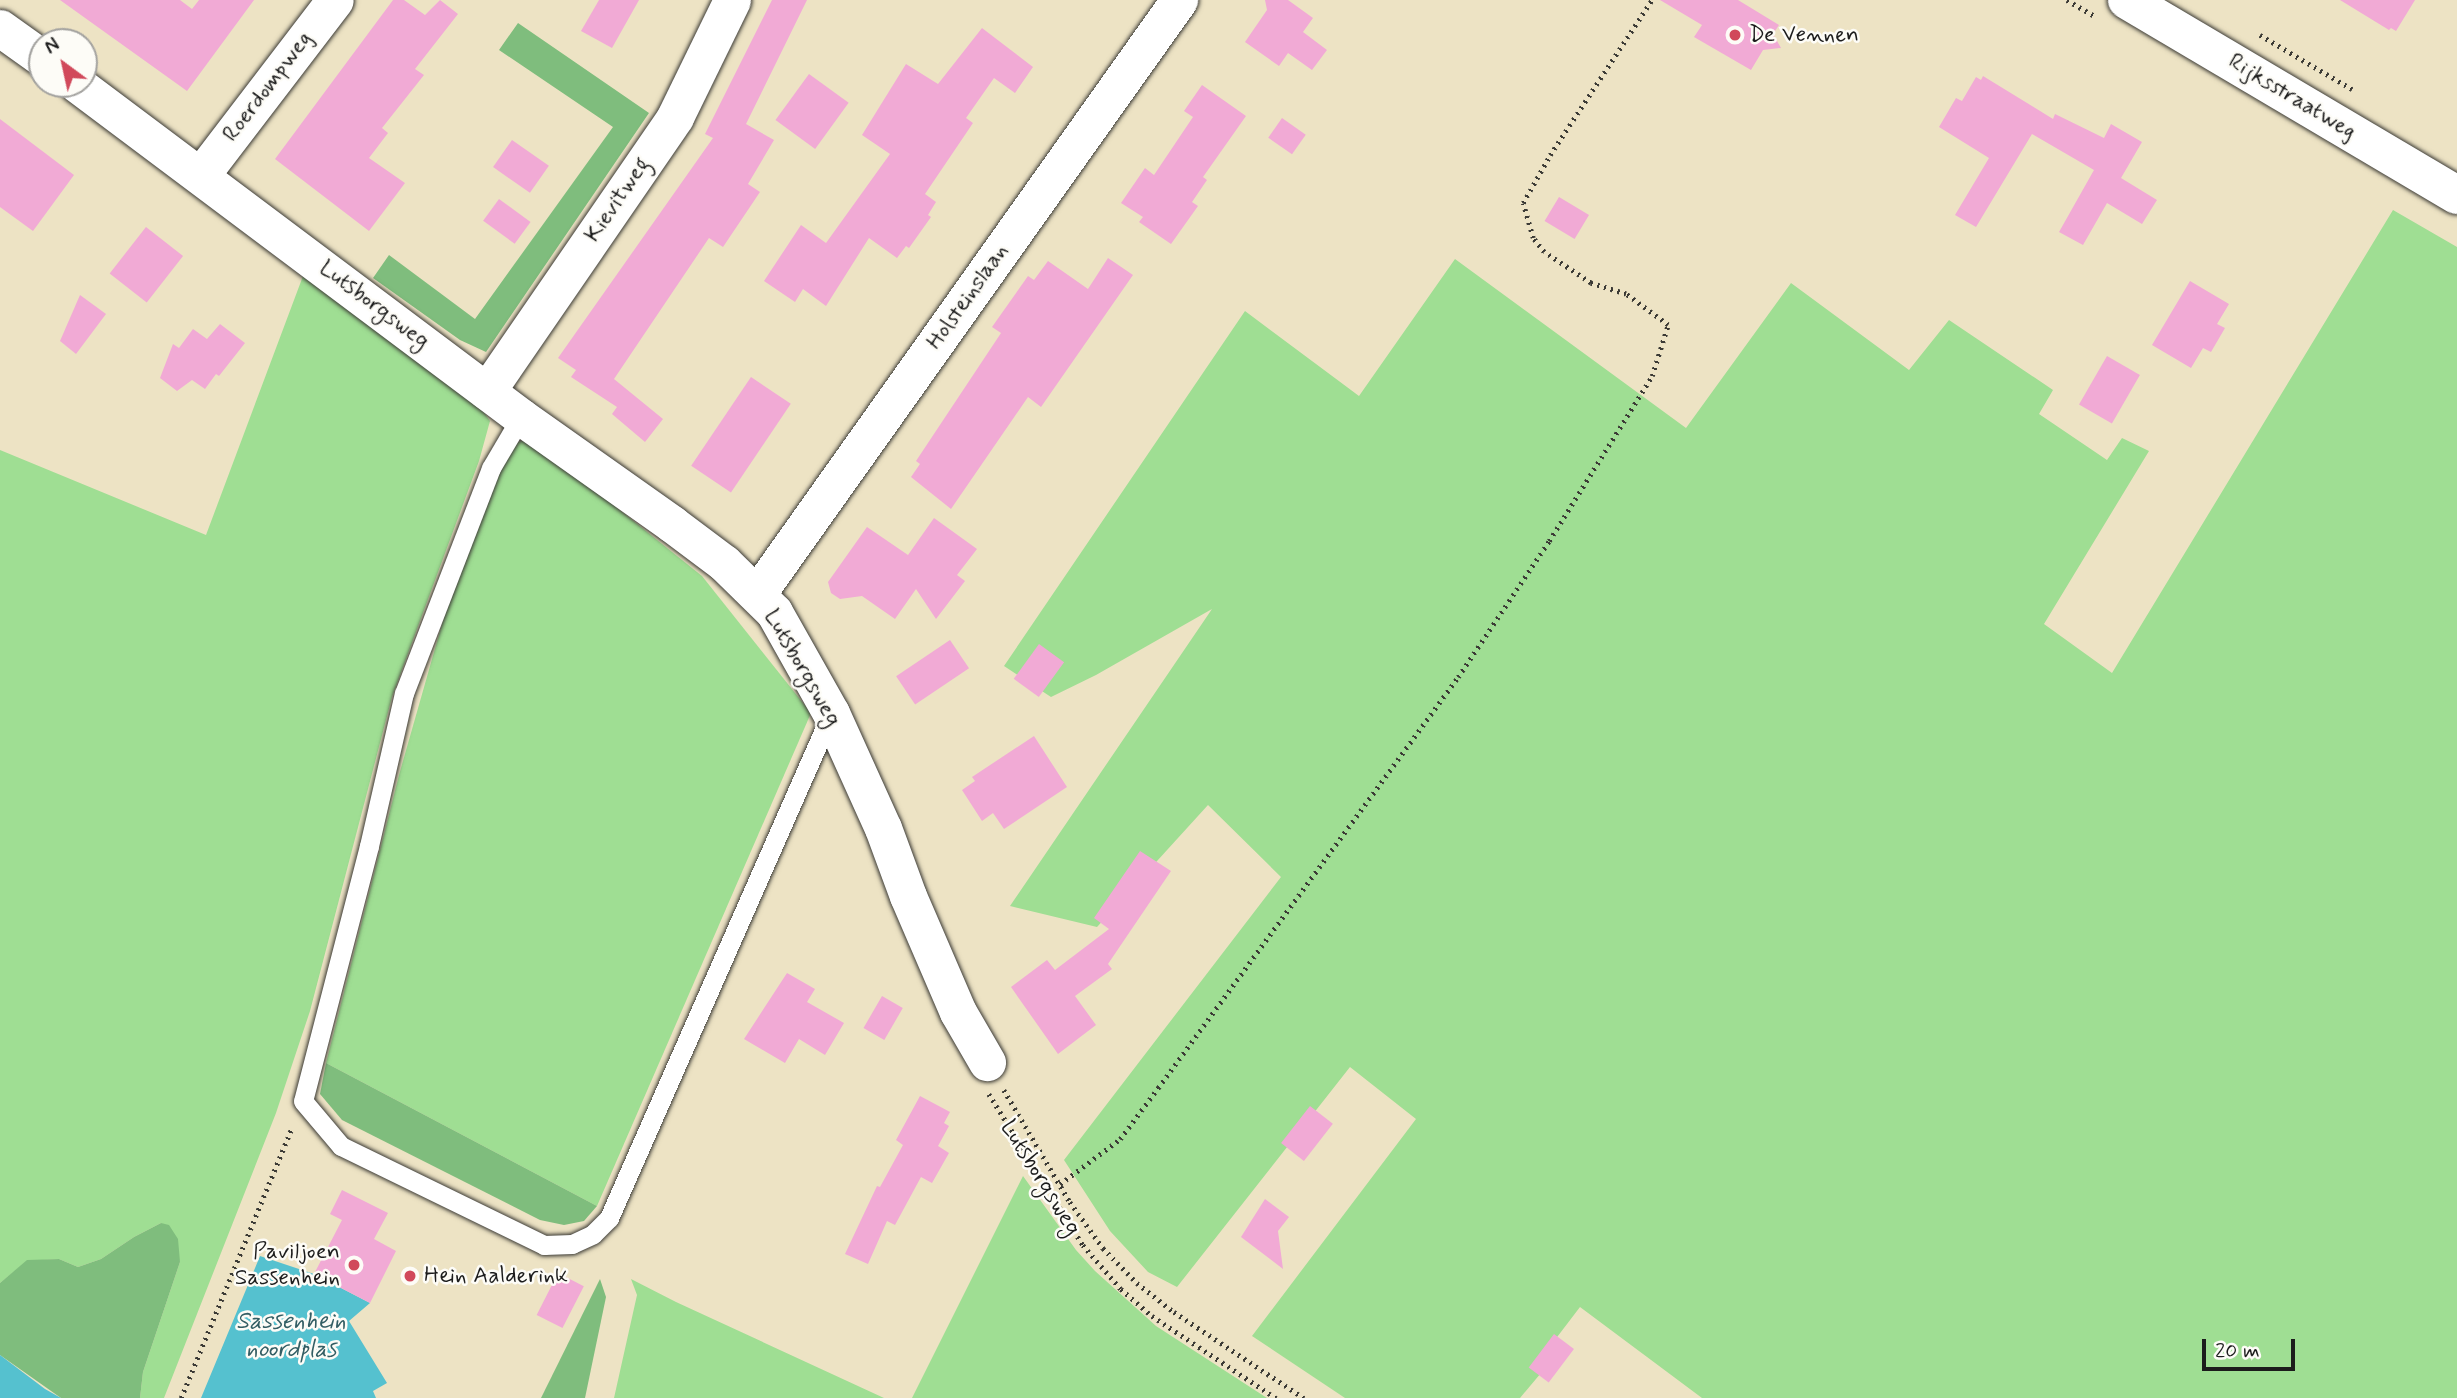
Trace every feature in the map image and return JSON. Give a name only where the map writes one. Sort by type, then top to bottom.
[{"type":"main road","name":"Rijksstraatweg","points":[[2127,0],[2457,195]]},
{"type":"street","name":"Roerdompweg","points":[[201,175],[335,0]]},
{"type":"street","name":"Kievitweg","points":[[487,391],[675,117],[732,0]]},
{"type":"street","name":"Holsteinslaan","points":[[757,594],[1179,0]]},
{"type":"street","points":[[0,27],[28,48]]},
{"type":"street","name":"Lutsborgsweg","points":[[96,98],[521,417],[672,524],[724,564],[774,612],[831,713],[883,828],[908,896],[958,1012],[987,1062]]},
{"type":"lane","points":[[521,417],[491,468],[404,693],[369,846],[303,1101],[341,1146],[544,1245],[572,1244],[593,1234],[609,1218],[831,713]]},
{"type":"path","points":[[1060,1184],[1120,1139],[1158,1088],[1458,677],[1549,541],[1651,376],[1668,325],[1626,294],[1591,282],[1544,252],[1533,238],[1523,203],[1550,155],[1652,0]]},
{"type":"path","points":[[987,1062],[1060,1184],[1103,1248],[1137,1283],[1174,1312],[1304,1398]]},
{"type":"path","name":"Lutsborgsweg","points":[[987,1062],[987,1092],[997,1110],[1068,1222],[1104,1270],[1152,1316],[1276,1398]]},
{"type":"path","points":[[181,1398],[303,1101]]},
{"type":"green space","points":[[518,23],[649,113],[486,352],[460,340],[373,278],[389,255],[475,319],[613,127],[499,50]]},
{"type":"green space","points":[[2393,210],[2457,247],[2457,1398],[1702,1398],[1580,1307],[1535,1366],[1541,1373],[1520,1398],[1345,1398],[1252,1336],[1416,1119],[1350,1067],[1177,1287],[1148,1272],[1110,1231],[1064,1160],[1281,877],[1208,805],[1097,927],[1010,906],[1212,609],[1096,675],[1051,697],[1004,666],[1245,311],[1359,396],[1455,259],[1686,428],[1791,283],[1909,370],[1949,320],[2053,390],[2039,414],[2107,460],[2122,438],[2149,451],[2044,624],[2112,673]]},
{"type":"green space","points":[[303,276],[480,407],[490,421],[479,461],[392,697],[310,1011],[276,1113],[164,1398],[140,1398],[143,1372],[180,1262],[161,1223],[101,1259],[78,1267],[59,1259],[27,1261],[0,1283],[0,450],[206,535]]},
{"type":"green space","points":[[525,440],[611,503],[702,576],[811,713],[597,1206],[326,1063],[399,775],[452,589],[482,511],[513,444]]},
{"type":"green space","points":[[326,1063],[597,1206],[584,1221],[564,1225],[540,1220],[342,1120],[320,1094]]},
{"type":"green space","points":[[1023,1176],[1076,1250],[1095,1271],[1156,1326],[1267,1398],[912,1398]]},
{"type":"green space","points":[[161,1223],[169,1225],[178,1239],[180,1262],[143,1372],[140,1398],[61,1398],[0,1355],[0,1283],[27,1260],[59,1259],[78,1267],[101,1259]]},
{"type":"green space","points":[[600,1279],[606,1297],[585,1398],[541,1398]]},
{"type":"green space","points":[[631,1279],[884,1398],[614,1398],[637,1295]]},
{"type":"water","name":"Sassenhein noordplas","points":[[260,1256],[314,1274],[370,1303],[349,1321],[387,1383],[373,1391],[376,1398],[201,1398]]},
{"type":"water","points":[[0,1355],[45,1389],[61,1398],[0,1398]]},
{"type":"building","points":[[60,0],[180,0],[192,9],[199,0],[254,0],[187,91]]},
{"type":"building","points":[[393,0],[404,0],[425,15],[440,0],[458,14],[415,69],[424,75],[382,128],[388,133],[369,158],[405,183],[369,231],[275,159]]},
{"type":"building","points":[[599,0],[639,0],[612,48],[581,31]]},
{"type":"building","points":[[772,0],[807,0],[746,124],[774,140],[748,184],[760,192],[723,247],[709,238],[614,379],[663,419],[645,442],[612,414],[617,407],[571,377],[576,370],[558,358],[713,138],[705,134]]},
{"type":"building","points":[[1265,0],[1288,0],[1313,18],[1303,32],[1327,50],[1312,70],[1288,53],[1279,66],[1245,42],[1267,10]]},
{"type":"building","name":"De Vennen","points":[[1660,0],[1738,0],[1779,25],[1773,34],[1781,48],[1763,50],[1751,70],[1694,37],[1702,25]]},
{"type":"building","points":[[2340,0],[2415,0],[2396,31],[2391,28],[2389,30]]},
{"type":"building","points":[[982,28],[1033,67],[1015,93],[994,78],[966,118],[973,123],[925,194],[936,202],[928,215],[931,217],[909,248],[906,246],[897,258],[869,238],[826,306],[803,289],[795,302],[764,281],[801,225],[826,243],[890,154],[862,135],[906,64],[938,84]]},
{"type":"building","points":[[809,74],[849,103],[815,149],[775,120]]},
{"type":"building","points":[[1983,76],[2053,119],[2055,114],[2104,138],[2111,124],[2142,142],[2121,178],[2157,200],[2142,224],[2107,203],[2083,245],[2059,232],[2094,170],[2032,134],[1976,227],[1955,215],[1989,158],[1939,127],[1956,98],[1962,101],[1976,77],[1981,80]]},
{"type":"building","points":[[1202,85],[1246,116],[1203,177],[1207,180],[1192,202],[1198,206],[1171,244],[1139,222],[1143,217],[1121,203],[1145,168],[1154,175],[1193,117],[1184,111]]},
{"type":"building","points":[[1282,118],[1306,135],[1292,154],[1268,138]]},
{"type":"building","points":[[0,119],[74,175],[33,231],[0,207]]},
{"type":"building","points":[[512,140],[549,166],[530,193],[493,167]]},
{"type":"building","points":[[1559,197],[1589,215],[1575,239],[1545,221]]},
{"type":"building","points":[[499,199],[531,222],[515,244],[483,221]]},
{"type":"building","points":[[146,227],[183,256],[147,302],[110,273]]},
{"type":"building","points":[[1108,258],[1133,275],[1041,407],[1028,397],[951,509],[911,477],[920,464],[916,461],[1001,333],[992,327],[1028,276],[1034,280],[1048,261],[1088,289]]},
{"type":"building","points":[[2190,281],[2229,304],[2217,324],[2225,328],[2211,352],[2203,348],[2191,368],[2152,345]]},
{"type":"building","points":[[80,295],[106,314],[76,354],[60,341]]},
{"type":"building","points":[[220,324],[245,343],[205,389],[192,380],[177,391],[160,378],[173,344],[179,348],[193,329],[207,339]]},
{"type":"building","points":[[2107,356],[2140,375],[2112,423],[2079,404]]},
{"type":"building","points":[[751,377],[791,404],[731,493],[691,466]]},
{"type":"building","points":[[934,518],[977,549],[957,575],[965,581],[936,619],[916,589],[895,619],[862,596],[840,599],[831,593],[828,582],[867,527],[908,555]]},
{"type":"building","points":[[950,640],[969,668],[915,705],[896,676]]},
{"type":"building","points":[[1039,644],[1064,662],[1039,697],[1014,679]]},
{"type":"building","points":[[1034,736],[1067,787],[1004,829],[993,813],[982,821],[962,790],[975,781],[972,777]]},
{"type":"building","points":[[1140,851],[1171,871],[1108,964],[1112,969],[1075,996],[1096,1025],[1058,1054],[1011,987],[1047,960],[1055,970],[1109,929],[1094,918]]},
{"type":"building","points":[[787,973],[815,989],[807,1002],[844,1023],[825,1055],[799,1039],[785,1063],[744,1039]]},
{"type":"building","points":[[882,996],[903,1008],[884,1040],[864,1028]]},
{"type":"building","points":[[920,1096],[950,1112],[944,1123],[949,1126],[938,1146],[949,1153],[932,1183],[921,1177],[895,1225],[887,1221],[868,1264],[845,1254],[877,1186],[880,1187],[903,1145],[896,1140]]},
{"type":"building","points":[[1310,1106],[1333,1124],[1304,1161],[1281,1143]]},
{"type":"building","points":[[342,1190],[388,1213],[374,1239],[396,1251],[370,1303],[314,1274],[342,1220],[330,1214]]},
{"type":"building","points":[[1265,1199],[1289,1217],[1278,1231],[1283,1269],[1241,1237]]},
{"type":"building","points":[[558,1273],[584,1286],[563,1328],[537,1315]]},
{"type":"building","points":[[1554,1334],[1574,1349],[1549,1383],[1529,1368]]},
{"type":"place","name":"De Vennen","points":[[1735,35]]},
{"type":"place","name":"Paviljoen Sassenhein","points":[[354,1265]]},
{"type":"place","name":"Hein Aalderink","points":[[410,1276]]}]
